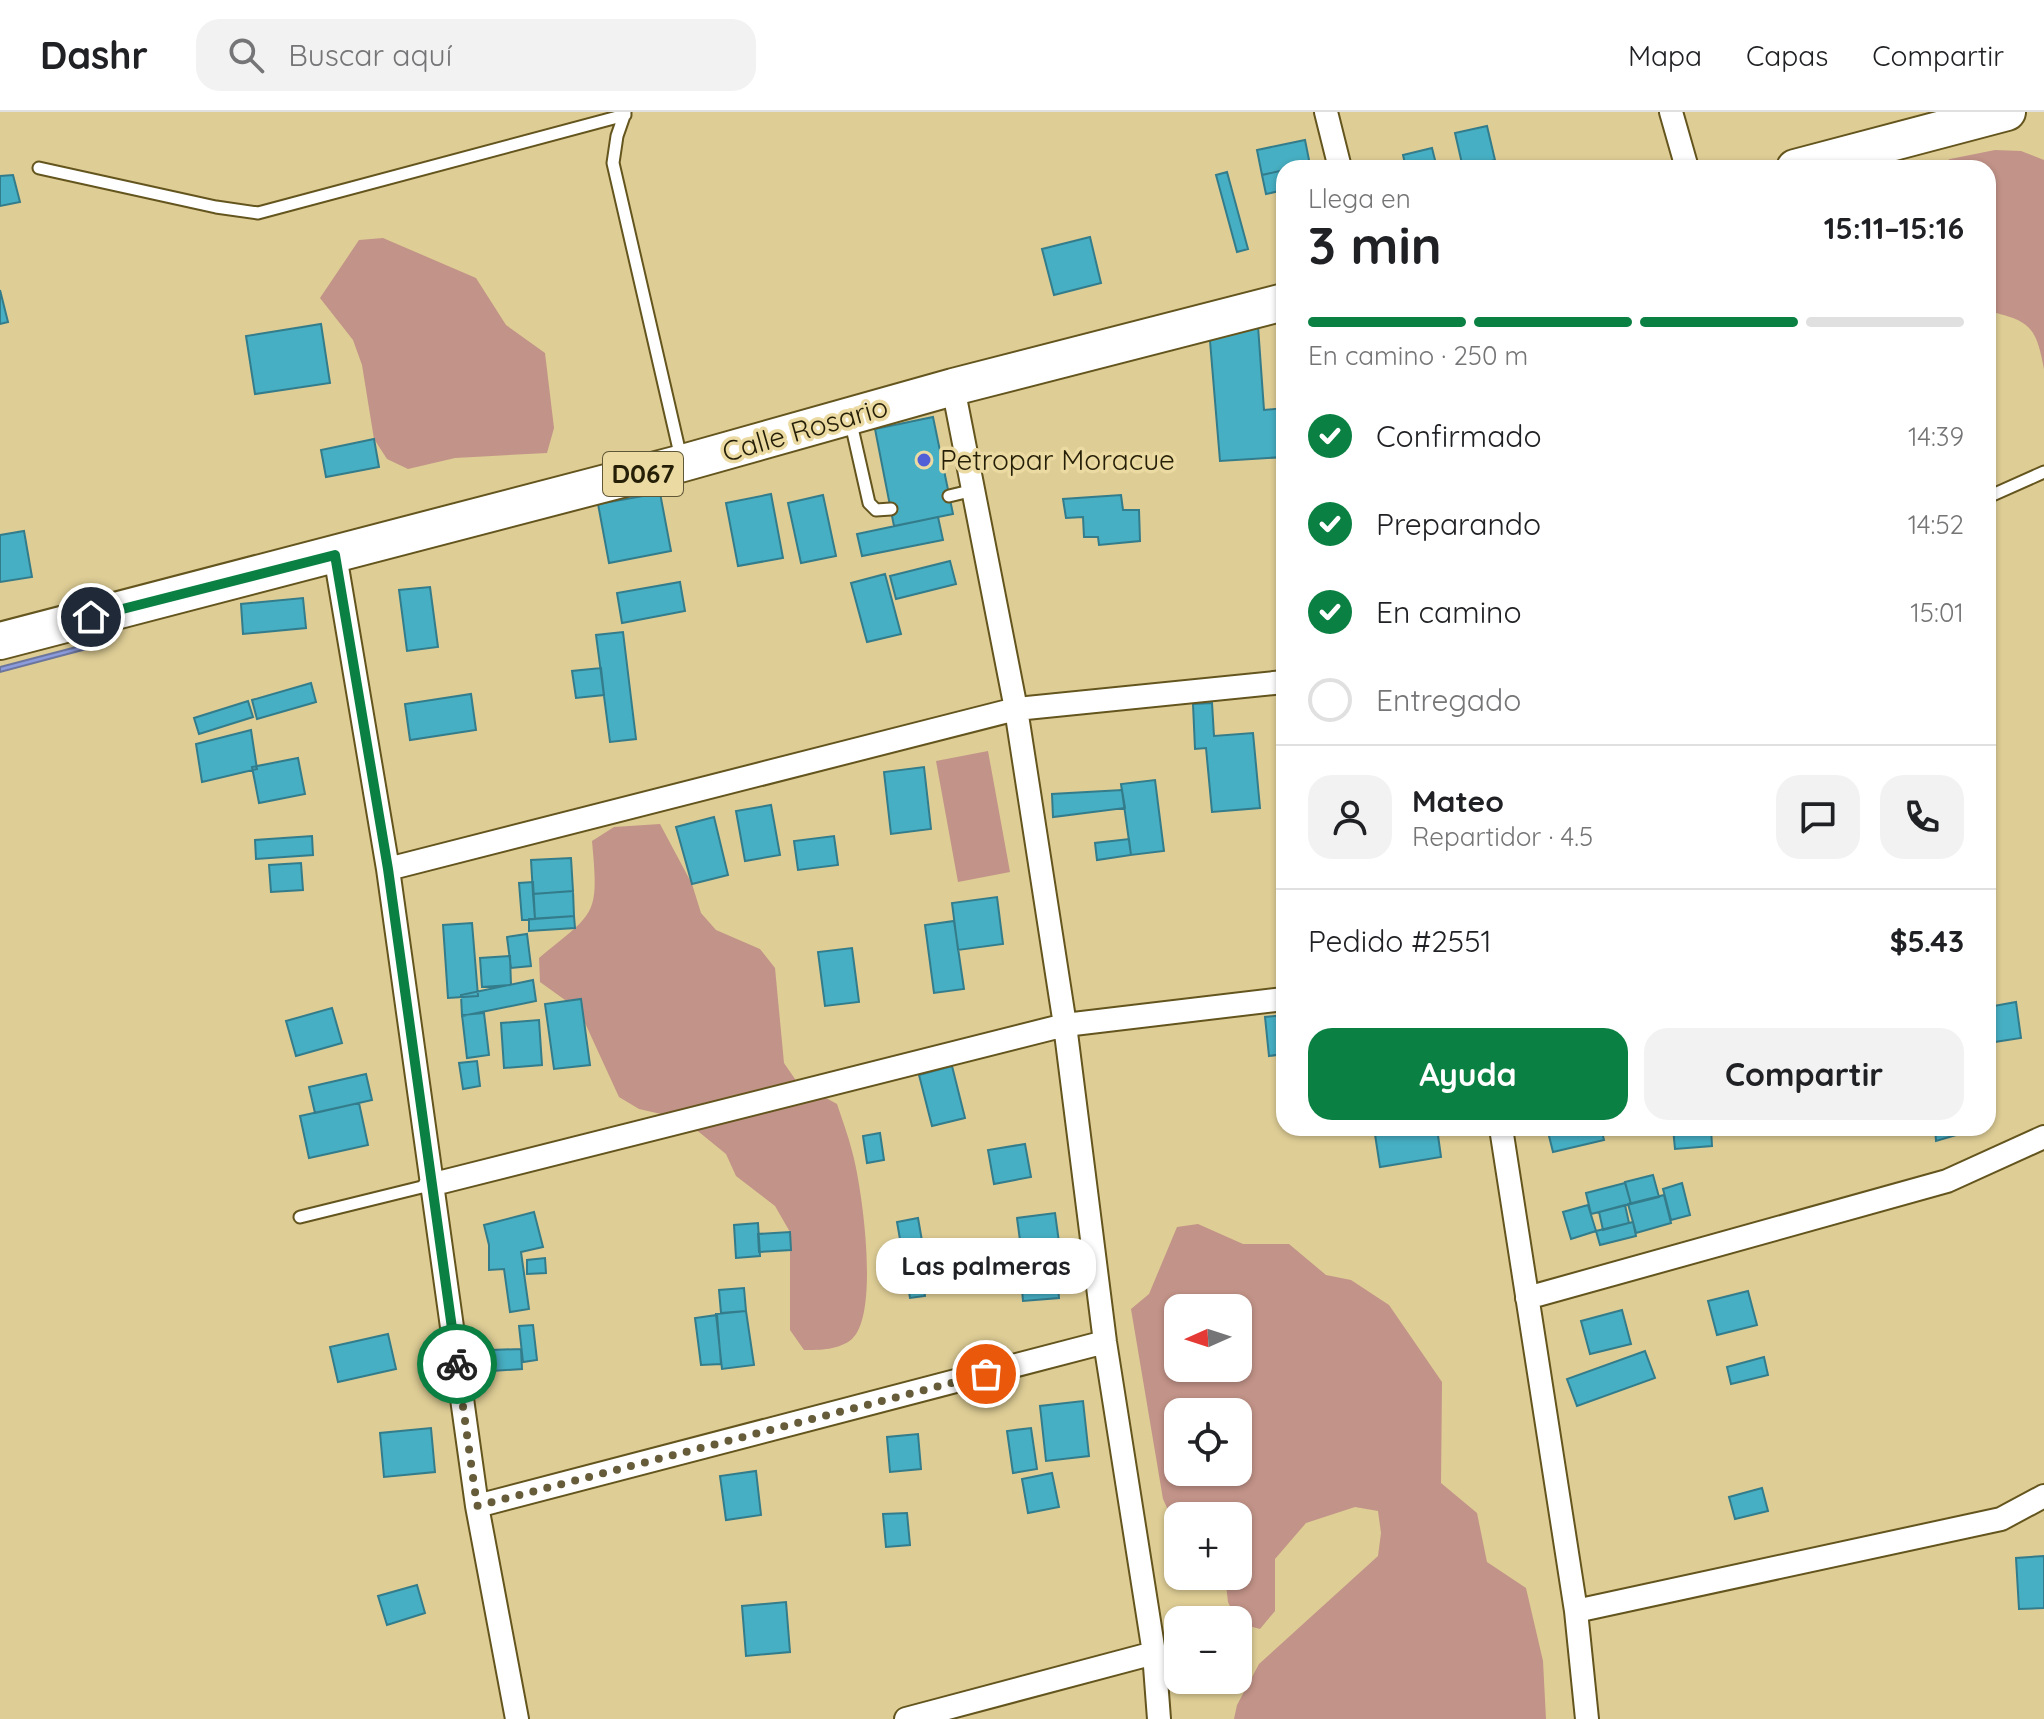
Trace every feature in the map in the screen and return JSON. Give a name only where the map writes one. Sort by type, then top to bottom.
[{"type":"main road","points":[[1825,160],[2007,112]]},
{"type":"main road","name":"Calle Rosario","points":[[0,641],[1276,304]]},
{"type":"street","points":[[1326,112],[1338,160]]},
{"type":"street","points":[[1671,112],[1685,160]]},
{"type":"street","points":[[953,387],[1016,709],[1065,1025],[1105,1342],[1154,1653],[1159,1719]]},
{"type":"street","points":[[335,555],[388,869],[477,1506],[517,1719]]},
{"type":"street","points":[[388,869],[1016,709],[1276,683]]},
{"type":"street","points":[[430,1185],[1065,1025],[1276,1000]]},
{"type":"street","points":[[1502,1136],[1576,1611],[1587,1719]]},
{"type":"street","points":[[1527,1298],[1947,1181],[2044,1137]]},
{"type":"street","points":[[477,1506],[1105,1342]]},
{"type":"street","points":[[1576,1611],[2001,1519],[2044,1496]]},
{"type":"street","points":[[906,1719],[1154,1653]]},
{"type":"lane","points":[[39,168],[216,207],[258,213],[625,114]]},
{"type":"lane","points":[[625,114],[617,136],[613,163],[683,463]]},
{"type":"lane","points":[[849,417],[869,503],[876,510],[891,509]]},
{"type":"lane","points":[[1996,493],[2044,472]]},
{"type":"lane","points":[[949,496],[975,490]]},
{"type":"lane","points":[[300,1217],[430,1185]]},
{"type":"shaded area","points":[[1995,150],[2021,151],[2044,160],[2044,369],[2038,344],[2029,328],[2014,318],[1996,313],[1996,160],[1950,159]]},
{"type":"shaded area","points":[[383,238],[476,278],[506,325],[545,353],[554,428],[547,453],[455,458],[408,469],[387,459],[374,439],[362,365],[353,340],[320,298],[359,240]]},
{"type":"shaded area","points":[[988,751],[1010,872],[958,882],[936,761]]},
{"type":"shaded area","points":[[660,824],[692,884],[701,913],[716,930],[760,949],[775,968],[784,1063],[797,1082],[837,1104],[852,1151],[860,1192],[867,1278],[860,1325],[852,1339],[841,1345],[804,1350],[790,1330],[790,1232],[775,1206],[736,1176],[726,1154],[683,1119],[639,1109],[619,1097],[579,1010],[540,982],[539,958],[572,931],[590,910],[595,885],[592,841],[614,827]]},
{"type":"shaded area","points":[[1198,1224],[1243,1244],[1289,1244],[1326,1275],[1351,1280],[1389,1305],[1442,1382],[1441,1483],[1477,1513],[1487,1562],[1526,1588],[1543,1661],[1546,1719],[1234,1719],[1243,1694],[1252,1694],[1252,1677],[1259,1664],[1378,1556],[1381,1533],[1378,1511],[1355,1507],[1306,1523],[1275,1559],[1275,1611],[1260,1629],[1252,1627],[1252,1606],[1230,1606],[1227,1590],[1252,1590],[1252,1502],[1164,1502],[1131,1309],[1149,1294],[1177,1227]]},
{"type":"water","points":[[88,644],[90,648],[0,672],[0,667]]},
{"type":"building","points":[[1487,126],[1495,160],[1461,160],[1455,133]]},
{"type":"building","points":[[1305,140],[1309,160],[1276,160],[1276,172],[1262,175],[1257,150]]},
{"type":"building","points":[[1432,148],[1435,160],[1404,160],[1403,155]]},
{"type":"building","points":[[1227,172],[1248,249],[1237,252],[1216,175]]},
{"type":"building","points":[[1276,172],[1276,192],[1266,194],[1262,175]]},
{"type":"building","points":[[13,175],[20,202],[0,206],[0,176]]},
{"type":"building","points":[[1090,237],[1101,283],[1054,295],[1042,249]]},
{"type":"building","points":[[0,290],[8,322],[0,324]]},
{"type":"building","points":[[321,324],[330,383],[255,394],[246,336]]},
{"type":"building","points":[[1258,326],[1264,410],[1276,409],[1276,458],[1220,461],[1209,329]]},
{"type":"building","points":[[933,417],[953,514],[894,526],[875,429]]},
{"type":"building","points":[[374,439],[379,467],[326,477],[321,450]]},
{"type":"building","points":[[660,493],[671,551],[609,563],[598,504]]},
{"type":"building","points":[[771,494],[783,558],[738,566],[726,503]]},
{"type":"building","points":[[823,495],[836,556],[801,563],[788,503]]},
{"type":"building","points":[[1121,495],[1123,510],[1139,510],[1140,541],[1099,545],[1098,537],[1084,537],[1083,517],[1066,518],[1063,499]]},
{"type":"building","points":[[938,517],[943,540],[862,556],[857,534]]},
{"type":"building","points":[[24,531],[32,577],[0,582],[0,535]]},
{"type":"building","points":[[950,561],[956,584],[896,599],[890,576]]},
{"type":"building","points":[[885,574],[901,634],[867,642],[851,583]]},
{"type":"building","points":[[680,582],[685,611],[622,623],[617,593]]},
{"type":"building","points":[[430,587],[438,647],[407,651],[399,590]]},
{"type":"building","points":[[303,598],[306,628],[243,634],[241,604]]},
{"type":"building","points":[[623,632],[636,739],[610,742],[596,635]]},
{"type":"building","points":[[601,668],[604,695],[576,698],[572,671]]},
{"type":"building","points":[[311,683],[316,702],[257,719],[252,700]]},
{"type":"building","points":[[471,694],[476,730],[410,740],[405,704]]},
{"type":"building","points":[[248,701],[253,717],[199,734],[194,718]]},
{"type":"building","points":[[1212,703],[1214,736],[1253,733],[1260,808],[1212,812],[1206,748],[1195,749],[1193,704]]},
{"type":"building","points":[[251,730],[257,769],[202,782],[196,744]]},
{"type":"building","points":[[298,758],[305,794],[259,803],[252,767]]},
{"type":"building","points":[[924,767],[931,829],[891,834],[884,772]]},
{"type":"building","points":[[1155,780],[1164,851],[1131,855],[1121,784]]},
{"type":"building","points":[[1122,790],[1125,808],[1053,817],[1052,794]]},
{"type":"building","points":[[771,805],[780,855],[745,861],[736,811]]},
{"type":"building","points":[[714,817],[728,875],[692,884],[676,827]]},
{"type":"building","points":[[312,836],[313,855],[256,859],[255,840]]},
{"type":"building","points":[[834,836],[838,865],[798,870],[794,841]]},
{"type":"building","points":[[1129,839],[1131,855],[1097,860],[1095,843]]},
{"type":"building","points":[[571,858],[573,891],[533,894],[531,860]]},
{"type":"building","points":[[301,863],[303,890],[271,892],[269,865]]},
{"type":"building","points":[[533,882],[535,919],[522,920],[519,883]]},
{"type":"building","points":[[573,891],[574,916],[535,919],[533,894]]},
{"type":"building","points":[[997,897],[1003,944],[958,950],[952,903]]},
{"type":"building","points":[[574,916],[575,928],[529,931],[529,919]]},
{"type":"building","points":[[954,921],[964,989],[934,993],[925,925]]},
{"type":"building","points":[[472,923],[478,996],[448,998],[443,925]]},
{"type":"building","points":[[527,934],[531,966],[511,968],[507,937]]},
{"type":"building","points":[[852,948],[859,1002],[825,1006],[818,952]]},
{"type":"building","points":[[510,956],[511,985],[482,987],[480,958]]},
{"type":"building","points":[[533,980],[536,1001],[462,1016],[461,995]]},
{"type":"building","points":[[581,999],[590,1065],[554,1069],[545,1004]]},
{"type":"building","points":[[2016,1002],[2021,1038],[1996,1042],[1996,1006]]},
{"type":"building","points":[[332,1008],[342,1043],[296,1056],[286,1021]]},
{"type":"building","points":[[484,1013],[489,1055],[467,1058],[462,1015]]},
{"type":"building","points":[[1276,1016],[1276,1055],[1269,1056],[1265,1017]]},
{"type":"building","points":[[539,1020],[542,1065],[504,1068],[501,1023]]},
{"type":"building","points":[[477,1061],[480,1086],[463,1089],[459,1063]]},
{"type":"building","points":[[952,1066],[965,1118],[932,1126],[919,1075]]},
{"type":"building","points":[[366,1074],[372,1100],[315,1113],[309,1087]]},
{"type":"building","points":[[359,1103],[368,1145],[309,1158],[300,1116]]},
{"type":"building","points":[[880,1133],[884,1160],[867,1163],[863,1136]]},
{"type":"building","points":[[1375,1136],[1438,1136],[1441,1157],[1380,1167]]},
{"type":"building","points":[[1549,1136],[1603,1136],[1604,1140],[1553,1152]]},
{"type":"building","points":[[1674,1136],[1711,1136],[1712,1146],[1675,1149]]},
{"type":"building","points":[[1936,1136],[1953,1136],[1936,1141]]},
{"type":"building","points":[[1025,1144],[1031,1177],[994,1184],[988,1150]]},
{"type":"building","points":[[1653,1175],[1659,1197],[1631,1204],[1625,1182]]},
{"type":"building","points":[[1625,1183],[1631,1204],[1591,1214],[1586,1193]]},
{"type":"building","points":[[1682,1183],[1690,1215],[1671,1220],[1663,1189]]},
{"type":"building","points":[[1664,1195],[1671,1223],[1636,1233],[1628,1204]]},
{"type":"building","points":[[1588,1205],[1596,1231],[1571,1239],[1563,1212]]},
{"type":"building","points":[[1625,1205],[1629,1223],[1603,1230],[1599,1212]]},
{"type":"building","points":[[534,1212],[543,1247],[521,1252],[529,1309],[510,1312],[504,1269],[489,1270],[489,1245],[484,1225]]},
{"type":"building","points":[[1055,1213],[1061,1257],[1023,1263],[1017,1218]]},
{"type":"building","points":[[918,1218],[925,1258],[904,1262],[897,1222]]},
{"type":"building","points":[[1633,1222],[1636,1236],[1600,1245],[1596,1231]]},
{"type":"building","points":[[758,1223],[760,1256],[736,1258],[734,1225]]},
{"type":"building","points":[[790,1232],[791,1250],[759,1252],[758,1234]]},
{"type":"building","points":[[545,1258],[546,1273],[527,1274],[527,1260]]},
{"type":"building","points":[[919,1259],[925,1296],[910,1298],[904,1262]]},
{"type":"building","points":[[1056,1263],[1059,1298],[1023,1301],[1020,1266]]},
{"type":"building","points":[[744,1288],[746,1311],[721,1313],[719,1290]]},
{"type":"building","points":[[1748,1291],[1757,1325],[1717,1335],[1708,1301]]},
{"type":"building","points":[[1622,1310],[1631,1344],[1590,1354],[1581,1321]]},
{"type":"building","points":[[746,1311],[754,1365],[722,1369],[716,1314]]},
{"type":"building","points":[[717,1315],[721,1364],[701,1365],[695,1318]]},
{"type":"building","points":[[533,1325],[537,1360],[523,1362],[519,1326]]},
{"type":"building","points":[[388,1334],[396,1369],[338,1382],[330,1347]]},
{"type":"building","points":[[521,1349],[522,1369],[492,1371],[491,1350]]},
{"type":"building","points":[[1645,1351],[1655,1378],[1577,1406],[1567,1379]]},
{"type":"building","points":[[1764,1357],[1768,1375],[1731,1384],[1727,1367]]},
{"type":"building","points":[[1083,1401],[1089,1456],[1046,1461],[1040,1406]]},
{"type":"building","points":[[431,1428],[435,1472],[384,1477],[380,1433]]},
{"type":"building","points":[[1031,1428],[1037,1469],[1013,1473],[1007,1431]]},
{"type":"building","points":[[918,1434],[921,1469],[890,1472],[887,1437]]},
{"type":"building","points":[[756,1471],[761,1515],[726,1520],[720,1476]]},
{"type":"building","points":[[1052,1473],[1059,1507],[1028,1513],[1022,1479]]},
{"type":"building","points":[[1762,1488],[1768,1511],[1735,1519],[1729,1497]]},
{"type":"building","points":[[907,1513],[910,1545],[886,1547],[883,1514]]},
{"type":"building","points":[[2044,1556],[2044,1608],[2019,1609],[2016,1558]]},
{"type":"building","points":[[417,1585],[425,1613],[387,1625],[378,1596]]},
{"type":"building","points":[[786,1602],[790,1652],[746,1656],[742,1606]]},
{"type":"way so far","points":[[457,1364],[477,1506],[986,1374]]},
{"type":"place","name":"Petropar Moracue","points":[[924,460]]},
{"type":"place","name":"Las palmeras","points":[[986,1374]]},
{"type":"route","points":[[91,617],[335,555],[388,869],[457,1364]]}]
